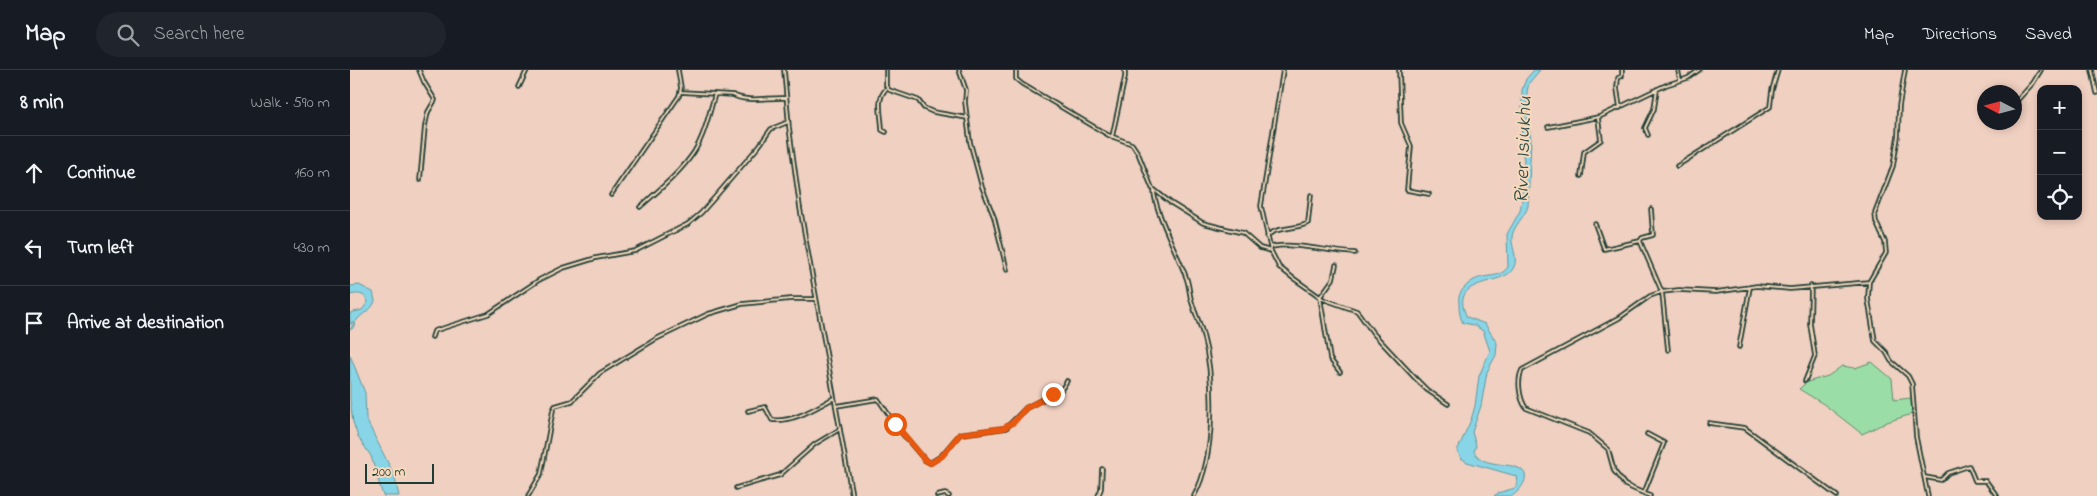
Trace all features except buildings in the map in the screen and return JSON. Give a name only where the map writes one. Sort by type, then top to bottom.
[{"type":"street","points":[[419,70],[435,100],[428,112],[425,126],[420,180]]},
{"type":"street","points":[[519,87],[527,70]]},
{"type":"street","points":[[611,195],[681,92],[678,70]]},
{"type":"street","points":[[784,70],[788,122],[800,208],[852,496]]},
{"type":"street","points":[[886,70],[887,88],[880,95],[879,101],[882,130],[886,132]]},
{"type":"street","points":[[959,70],[966,90],[965,102],[970,139],[1007,270]]},
{"type":"street","points":[[1016,70],[1016,78],[1022,84],[1112,137],[1134,146],[1154,191],[1162,218],[1187,278],[1190,298],[1203,335],[1208,359],[1212,424],[1202,480],[1194,496]]},
{"type":"street","points":[[1112,137],[1126,78],[1125,70]]},
{"type":"street","points":[[1283,70],[1261,202],[1262,216],[1271,251],[1282,270],[1320,297],[1356,310],[1373,333],[1415,378],[1427,390],[1448,404]]},
{"type":"street","points":[[1398,70],[1401,123],[1411,146],[1407,190],[1429,194]]},
{"type":"street","points":[[1620,108],[1617,85],[1618,78],[1622,76],[1622,70]]},
{"type":"street","points":[[1678,70],[1680,80]]},
{"type":"street","points":[[1548,126],[1598,118],[1657,89],[1695,74],[1699,70]]},
{"type":"street","points":[[1677,166],[1770,107],[1772,90],[1778,70]]},
{"type":"street","points":[[1905,70],[1893,166],[1875,213],[1876,222],[1885,242],[1886,253],[1869,282],[1868,310],[1875,341],[1886,352],[1890,362],[1908,376],[1912,384],[1916,437],[1928,496]]},
{"type":"street","points":[[2022,95],[2041,70]]},
{"type":"street","points":[[2092,70],[2097,93]]},
{"type":"street","points":[[887,88],[918,100],[924,108],[933,112],[968,118]]},
{"type":"street","points":[[1648,135],[1645,128],[1654,109],[1657,89]]},
{"type":"street","points":[[681,92],[733,95],[743,99],[786,98]]},
{"type":"street","points":[[640,207],[674,176],[693,152],[705,127],[715,94]]},
{"type":"street","points":[[1581,176],[1584,152],[1601,140],[1598,118]]},
{"type":"street","points":[[432,337],[433,332],[488,314],[539,280],[563,268],[596,258],[636,251],[688,224],[716,196],[759,146],[770,129],[788,122]]},
{"type":"street","points":[[1154,191],[1203,223],[1242,233],[1260,248],[1271,251]]},
{"type":"street","points":[[1267,237],[1272,232],[1299,227],[1308,223],[1311,195]]},
{"type":"street","points":[[1595,224],[1604,249],[1640,242],[1642,238],[1653,235],[1652,209]]},
{"type":"street","points":[[1640,242],[1662,292],[1668,350]]},
{"type":"street","points":[[1271,247],[1299,246],[1355,253]]},
{"type":"street","points":[[1336,266],[1333,279],[1320,297],[1330,359],[1340,372]]},
{"type":"street","points":[[1650,496],[1627,486],[1621,480],[1614,471],[1608,449],[1589,433],[1526,408],[1522,398],[1520,378],[1522,371],[1627,313],[1650,296],[1662,292],[1680,290],[1716,292],[1768,286],[1790,289],[1869,282]]},
{"type":"street","points":[[1805,381],[1810,374],[1815,352],[1810,324],[1811,286]]},
{"type":"street","points":[[1739,347],[1750,287]]},
{"type":"street","points":[[528,496],[541,474],[553,410],[556,406],[572,401],[600,373],[674,329],[718,310],[755,302],[816,299]]},
{"type":"street","points":[[836,406],[878,399],[900,431],[925,460],[930,463],[942,456],[960,434],[1004,428],[1014,422],[1029,406],[1063,388],[1068,381]]},
{"type":"street","points":[[748,411],[765,407],[772,420],[788,420],[797,418],[834,398]]},
{"type":"street","points":[[1709,423],[1745,428],[1837,496]]},
{"type":"street","points":[[736,488],[780,475],[815,444],[840,429]]},
{"type":"street","points":[[1644,493],[1664,443],[1647,434]]},
{"type":"street","points":[[1924,477],[1941,480],[1948,473],[1969,466],[1975,481],[1986,481],[1997,496]]},
{"type":"street","points":[[1098,496],[1102,489],[1102,469]]},
{"type":"street","points":[[937,496],[943,494],[949,496]]},
{"type":"green space","points":[[1872,362],[1892,379],[1894,400],[1911,398],[1912,414],[1887,422],[1862,434],[1825,405],[1799,389],[1807,382],[1828,376],[1842,366],[1855,368]]},
{"type":"water","name":"River Isiukhu","points":[[1534,70],[1540,70],[1529,83],[1527,92],[1528,122],[1531,139],[1528,206],[1512,237],[1515,258],[1514,266],[1506,275],[1478,284],[1470,289],[1464,295],[1463,304],[1467,317],[1485,324],[1497,343],[1496,355],[1487,372],[1481,406],[1472,432],[1476,446],[1474,451],[1482,460],[1513,466],[1525,474],[1522,487],[1512,496],[1494,496],[1515,488],[1517,483],[1516,476],[1467,462],[1461,458],[1457,451],[1471,420],[1479,376],[1490,351],[1483,331],[1474,325],[1463,323],[1460,314],[1459,298],[1462,290],[1472,281],[1499,274],[1508,267],[1507,234],[1520,211],[1522,200],[1524,160],[1520,142],[1522,90],[1526,79]]},
{"type":"water","points":[[359,285],[373,292],[375,301],[359,317],[350,330],[354,322],[350,325],[350,313],[362,310],[368,302],[361,294],[350,295],[350,286]]},
{"type":"water","points":[[350,355],[365,393],[366,419],[394,475],[399,496],[383,496],[371,456],[358,437],[353,422],[350,400]]},
{"type":"route","points":[[895,424],[925,460],[931,463],[942,456],[960,434],[981,430],[994,430],[1009,426],[1026,408],[1053,394]]}]
